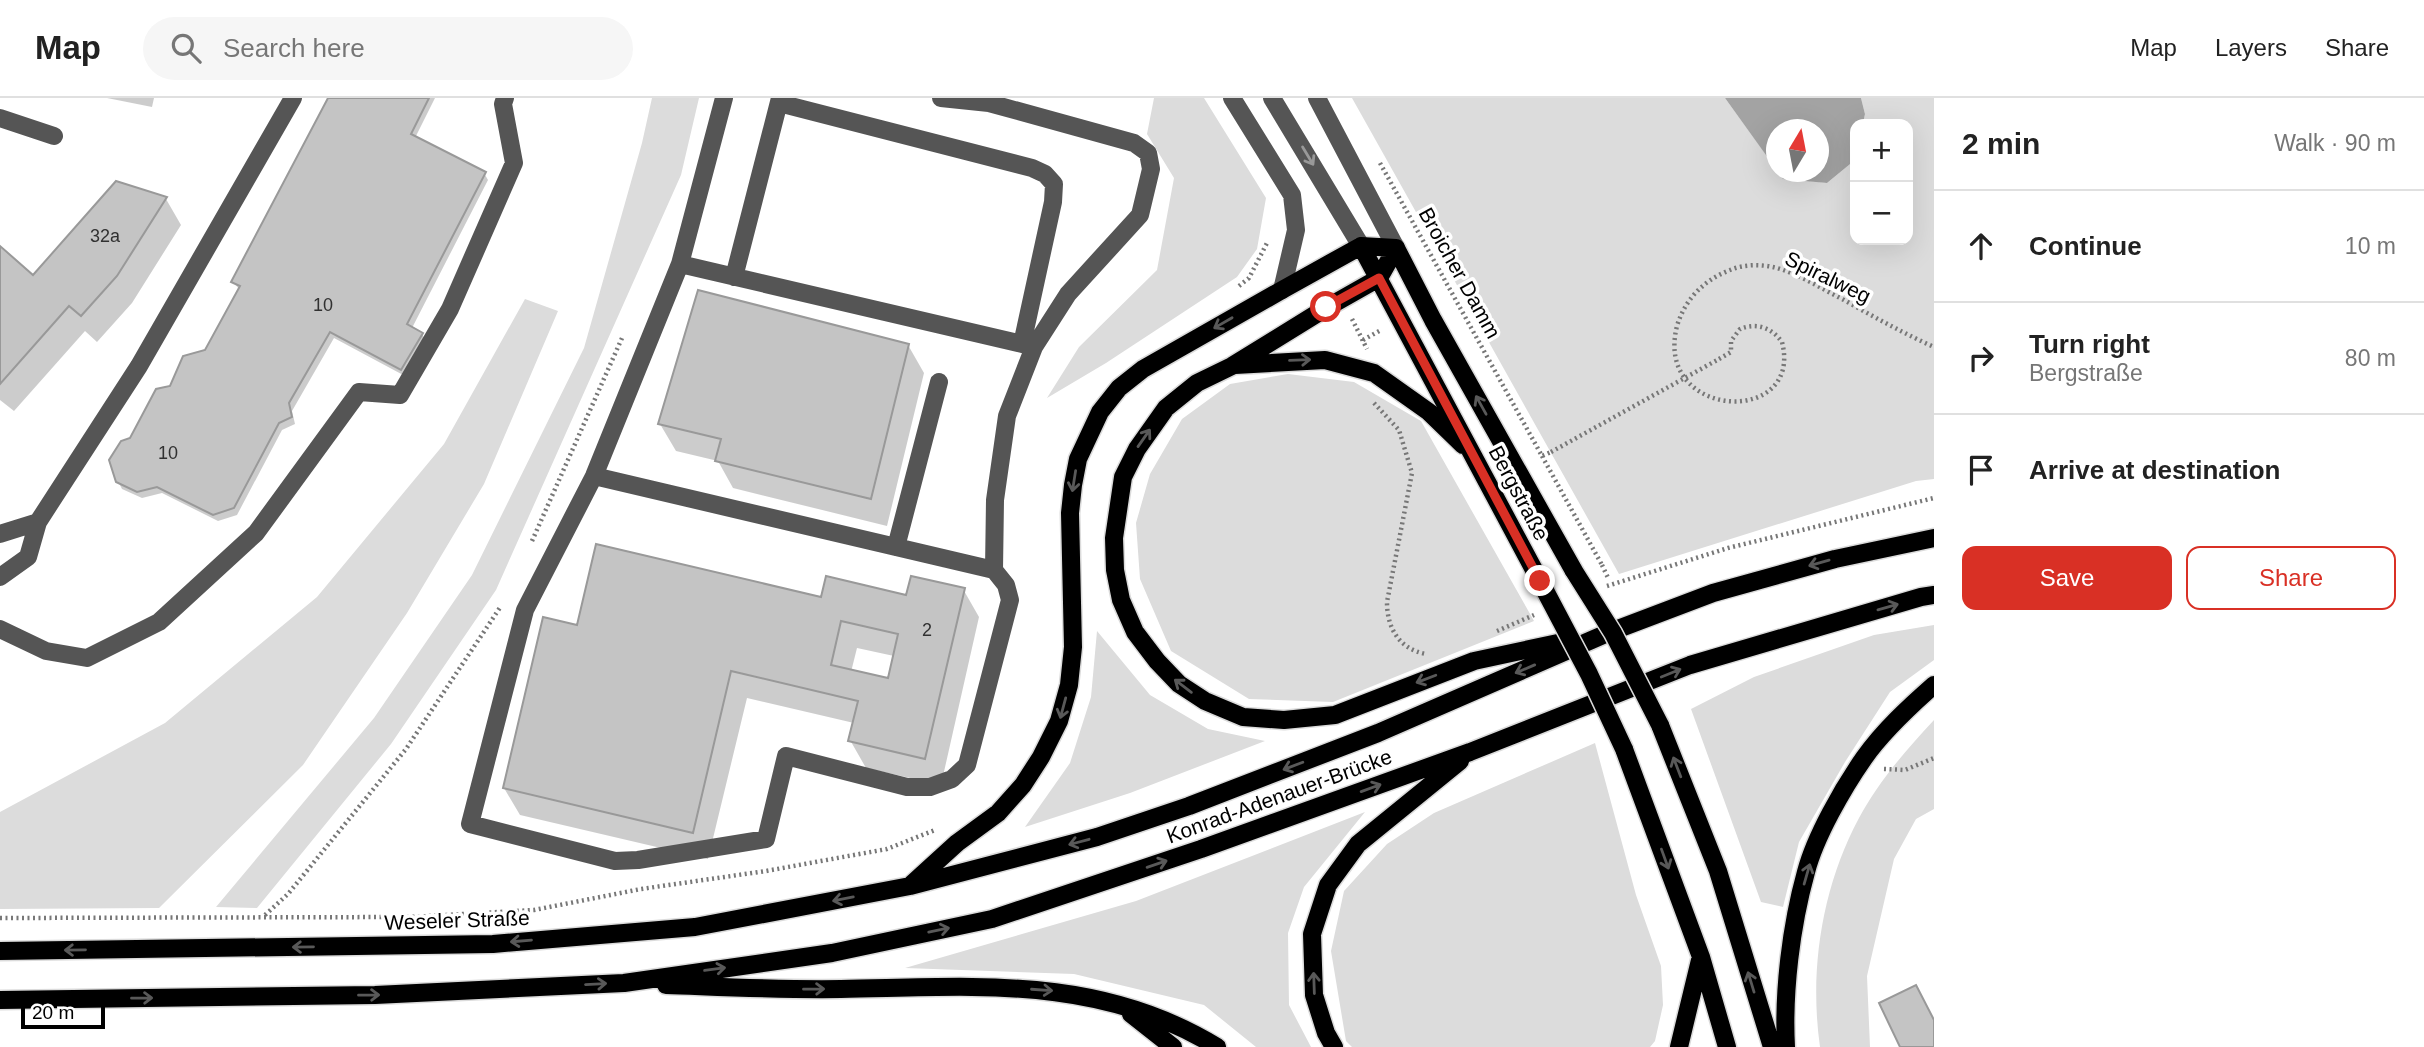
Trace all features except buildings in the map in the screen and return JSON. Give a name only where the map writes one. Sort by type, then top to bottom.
[{"type":"main road","points":[[911,886],[957,843],[998,813],[1023,785],[1059,721],[1069,685],[1073,647],[1070,513],[1073,485],[1078,459],[1100,412],[1119,388],[1143,369],[1361,246],[1396,248],[1379,278],[1232,366],[1197,383],[1166,408],[1137,449],[1123,477],[1114,538],[1115,570],[1121,600],[1135,632],[1179,684],[1205,701],[1243,716],[1284,720],[1335,715],[1474,661],[1611,632]]},
{"type":"main road","name":"Bergstraße","points":[[1361,246],[1589,674],[1624,749],[1701,957],[1727,1047]]},
{"type":"main road","name":"Bergstraße","points":[[1396,248],[1433,320],[1574,571],[1613,633],[1660,725],[1717,872],[1772,1047]]},
{"type":"main road","points":[[1232,366],[1325,360],[1374,373],[1429,412],[1475,458]]},
{"type":"main road","name":"Konrad-Adenauer-Brücke","points":[[911,886],[1097,837],[1189,806],[1378,733],[1611,632],[1713,593],[1835,559],[1934,538]]},
{"type":"main road","name":"Konrad-Adenauer-Brücke","points":[[624,982],[832,953],[992,919],[1201,849],[1471,752],[1690,665],[1934,595]]},
{"type":"main road","points":[[1786,1047],[1784,1019],[1793,940],[1806,871],[1835,805],[1865,757],[1905,711],[1934,685]]},
{"type":"main road","points":[[1335,1047],[1326,1033],[1314,995],[1312,934],[1328,885],[1358,844],[1471,752]]},
{"type":"main road","name":"Weseler Straße","points":[[0,951],[493,944],[695,927],[911,886]]},
{"type":"main road","points":[[1679,1047],[1701,957]]},
{"type":"main road","points":[[0,1000],[375,995],[624,982],[777,990],[992,987],[1060,991],[1117,1003],[1186,1028],[1217,1047]]},
{"type":"main road","points":[[1117,1003],[1173,1047]]},
{"type":"street","points":[[0,577],[28,557],[38,522],[139,366],[293,98]]},
{"type":"street","points":[[0,629],[46,651],[87,658],[159,622],[256,533],[359,392],[400,395],[450,309],[514,163],[503,104],[505,98]]},
{"type":"street","points":[[594,476],[994,570],[1006,585],[1010,600],[967,765],[952,779],[930,787],[907,787],[786,756],[766,839],[638,860],[615,861],[470,824],[525,610],[594,476],[680,264],[724,98]]},
{"type":"street","points":[[941,98],[989,103],[1134,142],[1148,153],[1150,169],[1140,215],[1068,294],[1028,346]]},
{"type":"street","points":[[1232,98],[1292,195],[1296,230],[1282,290]]},
{"type":"street","name":"Bergstraße","points":[[1272,98],[1361,246]]},
{"type":"street","name":"Bergstraße","points":[[1317,98],[1396,248]]},
{"type":"street","points":[[734,277],[780,101],[1032,168],[1045,174],[1054,184],[1028,346],[1007,416],[995,500],[994,570]]},
{"type":"street","points":[[0,118],[54,136]]},
{"type":"street","points":[[680,264],[1028,346]]},
{"type":"street","points":[[896,547],[939,382]]},
{"type":"street","points":[[0,534],[38,522]]},
{"type":"path","name":"Broicher Damm","points":[[1377,158],[1602,565]]},
{"type":"path","points":[[1233,290],[1249,278],[1274,225],[1296,230]]},
{"type":"path","name":"Spiralweg","points":[[1542,456],[1551,452],[1719,359],[1731,352],[1731,341],[1740,329],[1757,326],[1769,329],[1782,342],[1785,365],[1780,377],[1769,390],[1756,398],[1739,402],[1721,401],[1703,395],[1684,376],[1678,364],[1676,331],[1683,311],[1693,295],[1716,276],[1735,268],[1777,268],[1802,278],[1934,347]]},
{"type":"path","points":[[1342,299],[1363,340]]},
{"type":"path","points":[[528,549],[628,326]]},
{"type":"path","points":[[265,916],[288,894],[406,749],[506,598]]},
{"type":"path","points":[[1891,759],[1884,769],[1905,771],[1934,758]]},
{"type":"path","points":[[0,918],[410,917],[534,910],[641,889],[766,871],[887,849],[943,826]]},
{"type":"shaded area","points":[[652,98],[699,98],[681,175],[496,590],[391,744],[257,908],[216,907],[374,718],[472,575],[584,348],[642,143]]},
{"type":"shaded area","points":[[1154,98],[1204,98],[1266,198],[1257,249],[1237,277],[1106,363],[1047,398],[1079,347],[1157,270],[1174,178],[1147,134]]},
{"type":"shaded area","points":[[1352,98],[1725,98],[1766,155],[1766,182],[1827,183],[1850,164],[1850,245],[1913,245],[1913,119],[1864,119],[1861,98],[1934,98],[1934,479],[1916,481],[1619,574]]},
{"type":"shaded area","points":[[1725,98],[1861,98],[1864,119],[1850,119],[1850,164],[1829,181],[1829,119],[1766,119],[1766,155]]},
{"type":"shaded area","points":[[525,299],[558,311],[484,484],[407,613],[303,765],[159,908],[0,909],[0,812],[165,723],[317,597],[444,444]]},
{"type":"shaded area","points":[[1288,374],[1354,382],[1421,421],[1534,621],[1333,702],[1249,699],[1171,651],[1140,579],[1136,523],[1150,474],[1182,419],[1230,384]]},
{"type":"shaded area","points":[[1934,625],[1934,660],[1890,692],[1845,762],[1799,842],[1783,907],[1761,902],[1691,709],[1754,677],[1874,635]]},
{"type":"shaded area","points":[[1097,631],[1150,695],[1208,729],[1265,741],[1130,793],[1025,827],[1070,763],[1091,697]]},
{"type":"shaded area","points":[[1934,720],[1934,809],[1916,819],[1894,859],[1867,976],[1870,1047],[1820,1047],[1816,988],[1818,959],[1828,900],[1836,872],[1846,844],[1875,791],[1903,754]]},
{"type":"shaded area","points":[[1595,743],[1636,895],[1661,966],[1663,1005],[1655,1041],[1650,1047],[1352,1047],[1346,1041],[1331,951],[1344,891],[1387,844],[1434,813]]},
{"type":"shaded area","points":[[1365,812],[1304,887],[1288,933],[1289,1005],[1311,1047],[1256,1047],[1204,1005],[1074,974],[905,968],[1136,901]]},
{"type":"route","points":[[1326,307],[1379,278],[1540,581]]}]
